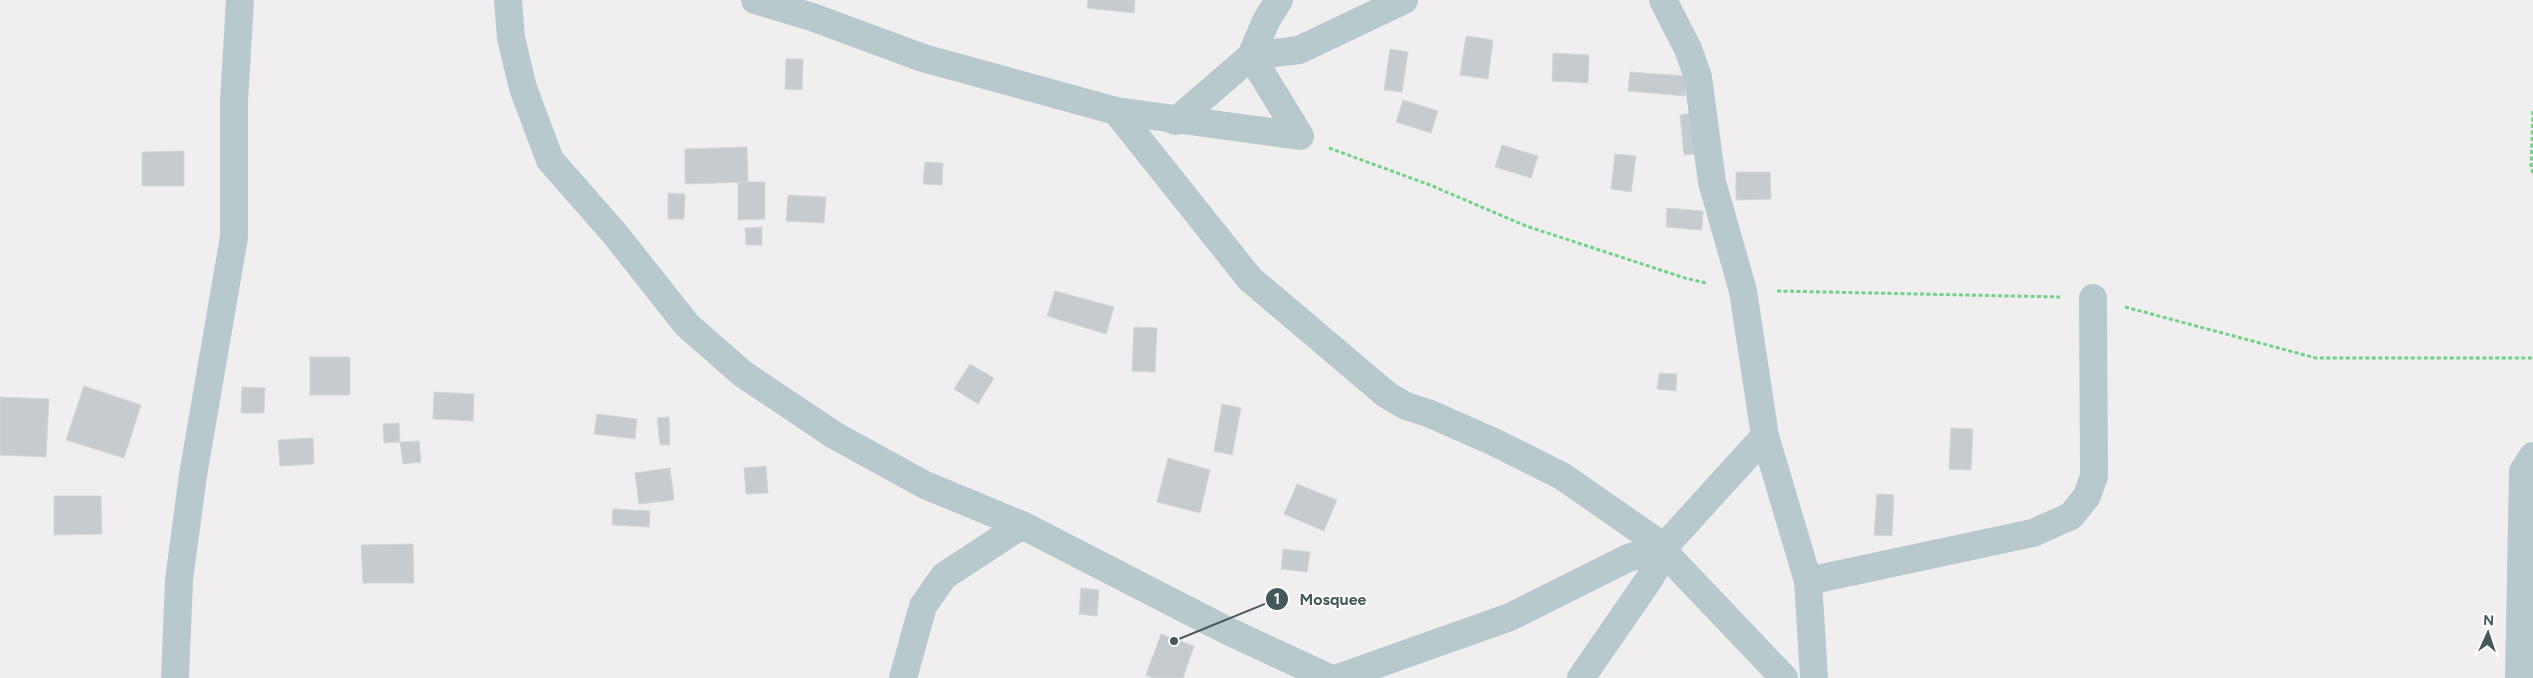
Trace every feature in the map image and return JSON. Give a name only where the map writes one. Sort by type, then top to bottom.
[{"type":"street","points":[[175,678],[179,580],[193,475],[234,237],[234,101],[240,0]]},
{"type":"street","points":[[508,0],[511,38],[523,88],[550,160],[626,248],[687,325],[743,374],[834,435],[925,485],[1022,525],[1228,631],[1329,678]]},
{"type":"street","points":[[755,0],[812,17],[923,58],[1116,111],[1176,121],[1300,136]]},
{"type":"street","points":[[1176,121],[1251,56],[1266,21],[1279,0]]},
{"type":"street","points":[[1251,56],[1299,50],[1404,0]]},
{"type":"street","points":[[1663,0],[1688,49],[1698,77],[1712,182],[1743,291],[1765,436],[1808,582],[1814,678]]},
{"type":"street","points":[[1251,56],[1300,136]]},
{"type":"street","points":[[1116,111],[1250,279],[1387,395],[1406,406],[1428,413],[1494,442],[1562,476],[1665,550],[1784,678]]},
{"type":"street","points":[[1808,582],[2033,533],[2071,516],[2087,496],[2094,476],[2093,298]]},
{"type":"street","points":[[1581,678],[1648,581],[1665,550],[1765,436]]},
{"type":"street","points":[[2519,678],[2530,463]]},
{"type":"street","points":[[903,678],[923,606],[944,576],[1022,525]]},
{"type":"street","points":[[1338,678],[1510,617],[1628,558],[1665,550]]},
{"type":"path","points":[[2533,111],[2533,173]]},
{"type":"path","points":[[1300,136],[1358,160],[1430,185],[1526,226],[1685,278],[1743,291],[2093,298],[2316,358],[2533,358]]},
{"type":"building","points":[[1088,0],[1135,0],[1134,13],[1087,8]]},
{"type":"building","points":[[1466,36],[1493,40],[1488,79],[1460,75]]},
{"type":"building","points":[[1390,49],[1408,52],[1402,92],[1384,90]]},
{"type":"building","points":[[1553,53],[1589,55],[1588,83],[1552,81]]},
{"type":"building","points":[[786,59],[803,59],[802,90],[785,89]]},
{"type":"building","points":[[1630,72],[1686,76],[1685,96],[1628,91]]},
{"type":"building","points":[[1403,100],[1438,111],[1431,133],[1396,122]]},
{"type":"building","points":[[1695,113],[1699,154],[1684,155],[1680,115]]},
{"type":"building","points":[[1502,145],[1538,156],[1531,178],[1495,167]]},
{"type":"building","points":[[747,147],[748,182],[685,184],[685,149]]},
{"type":"building","points":[[184,151],[184,186],[142,186],[142,152]]},
{"type":"building","points":[[1615,154],[1636,156],[1631,192],[1611,189]]},
{"type":"building","points":[[925,162],[943,163],[942,185],[923,184]]},
{"type":"building","points":[[1736,172],[1770,172],[1771,199],[1736,200]]},
{"type":"building","points":[[738,182],[765,182],[765,219],[738,220]]},
{"type":"building","points":[[668,193],[685,194],[684,219],[668,219]]},
{"type":"building","points":[[788,195],[826,197],[824,223],[786,221]]},
{"type":"building","points":[[1667,208],[1703,211],[1702,230],[1666,227]]},
{"type":"building","points":[[762,227],[762,245],[746,245],[745,228]]},
{"type":"building","points":[[1055,291],[1114,307],[1106,334],[1047,316]]},
{"type":"building","points":[[1134,327],[1157,328],[1155,372],[1132,371]]},
{"type":"building","points":[[310,357],[350,357],[350,395],[310,395]]},
{"type":"building","points":[[970,364],[994,378],[978,404],[954,389]]},
{"type":"building","points":[[1659,373],[1677,374],[1676,391],[1657,389]]},
{"type":"building","points":[[84,386],[141,405],[124,458],[66,440]]},
{"type":"building","points":[[242,387],[265,388],[264,413],[241,413]]},
{"type":"building","points":[[434,392],[474,394],[473,421],[433,419]]},
{"type":"building","points":[[0,397],[49,399],[46,457],[0,455]]},
{"type":"building","points":[[1222,404],[1241,408],[1232,455],[1214,451]]},
{"type":"building","points":[[597,414],[637,419],[635,439],[594,434]]},
{"type":"building","points":[[669,417],[670,445],[660,445],[657,418]]},
{"type":"building","points":[[399,423],[400,442],[384,443],[383,424]]},
{"type":"building","points":[[1951,428],[1973,429],[1971,470],[1949,469]]},
{"type":"building","points":[[313,438],[314,464],[280,466],[278,440]]},
{"type":"building","points":[[419,441],[421,462],[403,464],[400,442]]},
{"type":"building","points":[[1168,458],[1210,470],[1200,513],[1157,502]]},
{"type":"building","points":[[766,466],[768,493],[746,494],[744,468]]},
{"type":"building","points":[[670,468],[674,500],[639,504],[635,473]]},
{"type":"building","points":[[1297,484],[1337,500],[1324,531],[1284,514]]},
{"type":"building","points":[[1877,494],[1894,495],[1892,536],[1874,535]]},
{"type":"building","points":[[54,496],[101,496],[102,534],[54,535]]},
{"type":"building","points":[[613,509],[650,511],[649,527],[612,525]]},
{"type":"building","points":[[413,544],[414,583],[363,583],[361,545]]},
{"type":"building","points":[[1283,549],[1310,552],[1307,572],[1281,569]]},
{"type":"building","points":[[1081,588],[1099,590],[1097,616],[1079,614]]},
{"type":"building","points":[[1161,634],[1194,646],[1183,678],[1153,678],[1146,675]]},
{"type":"place","name":"Mosquee","points":[[1174,641]]}]
